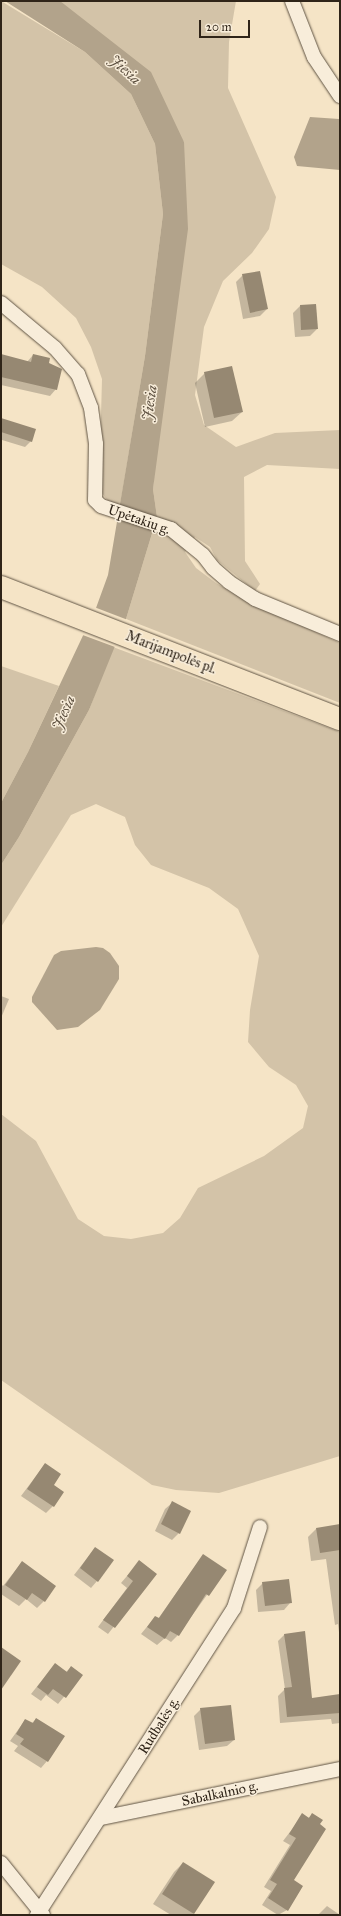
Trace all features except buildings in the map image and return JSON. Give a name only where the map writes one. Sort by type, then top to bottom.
[{"type":"main road","name":"Marijampolės pl.","points":[[4,588],[340,719]]},
{"type":"street","points":[[292,1],[314,57],[340,96]]},
{"type":"street","name":"Upėtakių g.","points":[[1,303],[55,348],[78,374],[91,408],[95,437],[95,500],[101,506],[112,511],[151,521],[177,533],[203,555],[213,568],[229,582],[255,599],[340,634]]},
{"type":"street","name":"Rudbalės g.","points":[[40,1913],[234,1608],[260,1527]]},
{"type":"street","name":"Sabalkalnio g.","points":[[101,1818],[340,1769]]},
{"type":"street","points":[[1,1863],[40,1913]]},
{"type":"shaded area","points":[[1,1],[85,52],[131,94],[155,144],[163,214],[145,356],[120,505],[110,504],[99,489],[102,379],[91,347],[76,318],[42,287],[1,264]]},
{"type":"shaded area","points":[[60,1],[236,1],[229,42],[228,88],[276,197],[269,229],[252,253],[223,281],[204,327],[195,395],[204,425],[236,447],[275,433],[340,430],[340,469],[267,465],[244,477],[245,561],[260,584],[255,591],[217,560],[210,547],[195,537],[185,552],[196,568],[216,583],[243,599],[340,643],[340,703],[126,619],[157,517],[153,489],[184,142]]},
{"type":"shaded area","points":[[113,647],[340,732],[340,1456],[219,1493],[176,1490],[152,1485],[1,1380],[1,1114],[36,1141],[78,1219],[104,1236],[131,1239],[163,1233],[180,1218],[198,1188],[264,1156],[303,1128],[308,1106],[296,1085],[269,1067],[248,1042],[250,1010],[259,956],[238,909],[209,888],[151,865],[135,845],[125,817],[96,804],[71,815],[1,927],[1,865],[19,837],[89,710]]},
{"type":"shaded area","points":[[1,666],[59,686],[28,752],[1,803]]},
{"type":"water","name":"Jiesia","points":[[5,1],[60,1],[151,72],[184,142],[188,229],[153,489],[157,517],[126,619],[89,710],[19,837],[1,865],[1,803],[28,752],[96,608],[108,575],[145,356],[163,214],[155,144],[131,94],[85,52]]},
{"type":"water","points":[[310,117],[339,119],[340,170],[297,166],[294,157]]},
{"type":"water","points":[[96,947],[103,948],[110,953],[119,966],[119,979],[100,1010],[78,1027],[57,1030],[32,1002],[32,997],[54,955],[61,951]]},
{"type":"pier","points":[[94,607],[128,620],[115,647],[80,634]]}]
